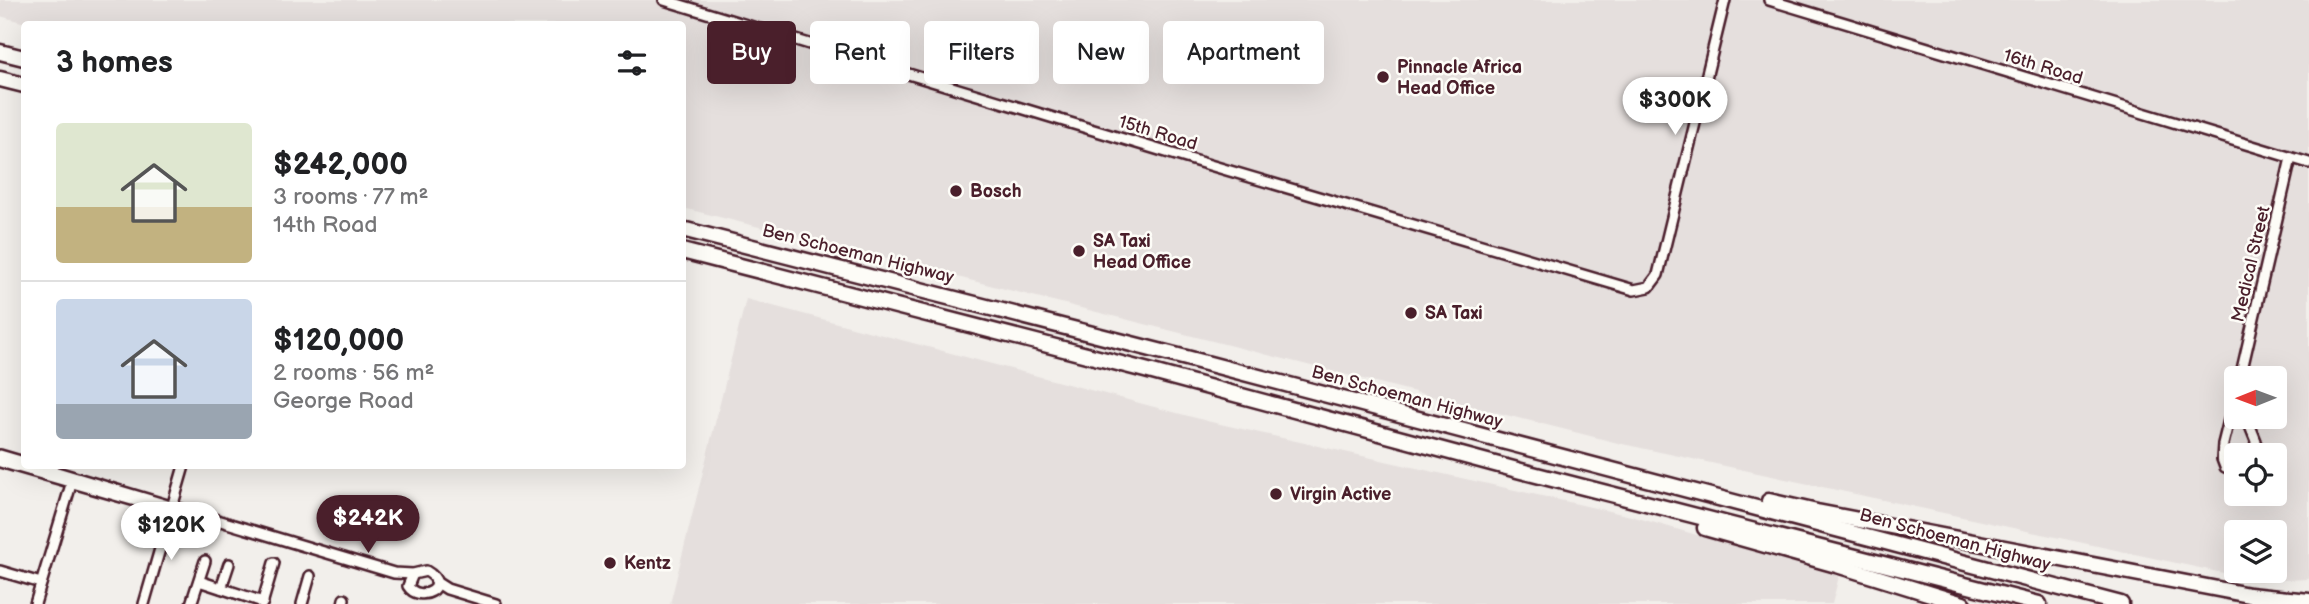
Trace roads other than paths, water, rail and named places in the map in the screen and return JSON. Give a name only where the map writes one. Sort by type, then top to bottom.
[{"type":"highway","points":[[0,52],[21,57]]},
{"type":"highway","points":[[0,79],[21,84]]},
{"type":"highway","name":"Ben Schoeman Highway","points":[[686,230],[2121,604]]},
{"type":"highway","points":[[686,252],[2039,604]]},
{"type":"highway","points":[[1521,471],[1544,485],[1567,493],[1781,548],[1963,604]]},
{"type":"highway","points":[[1634,475],[1682,480],[1817,512],[2249,595],[2309,601]]},
{"type":"street","name":"15th Road","points":[[664,0],[1634,290],[1644,289],[1652,284],[1658,275],[1725,0]]},
{"type":"street","name":"16th Road","points":[[1769,0],[2309,163]]},
{"type":"street","name":"Medical Street","points":[[2243,366],[2291,158]]},
{"type":"street","points":[[2224,464],[2221,453],[2228,429]]},
{"type":"street","points":[[0,454],[21,461]]},
{"type":"street","points":[[0,462],[21,467]]},
{"type":"street","points":[[28,469],[394,573],[413,574],[426,571],[434,576],[436,589],[418,597]]},
{"type":"street","points":[[45,469],[73,480]]},
{"type":"street","points":[[144,604],[183,469]]},
{"type":"street","points":[[35,604],[73,480]]},
{"type":"street","points":[[171,509],[387,576],[418,597],[446,595],[475,604]]},
{"type":"street","points":[[191,604],[205,561]]},
{"type":"street","points":[[221,588],[229,564]]},
{"type":"street","points":[[199,580],[262,603],[274,564]]},
{"type":"street","points":[[0,571],[41,583]]},
{"type":"street","points":[[413,574],[418,597]]},
{"type":"street","points":[[302,604],[310,576]]},
{"type":"street","points":[[436,582],[447,589],[496,604]]},
{"type":"place","name":"Pinnacle Africa Head Office","points":[[1383,77]]},
{"type":"place","name":"Bosch","points":[[956,191]]},
{"type":"place","name":"SA Taxi Head Office","points":[[1079,251]]},
{"type":"place","name":"SA Taxi","points":[[1411,313]]},
{"type":"place","name":"Virgin Active","points":[[1276,494]]},
{"type":"place","name":"Kentz","points":[[610,563]]}]
